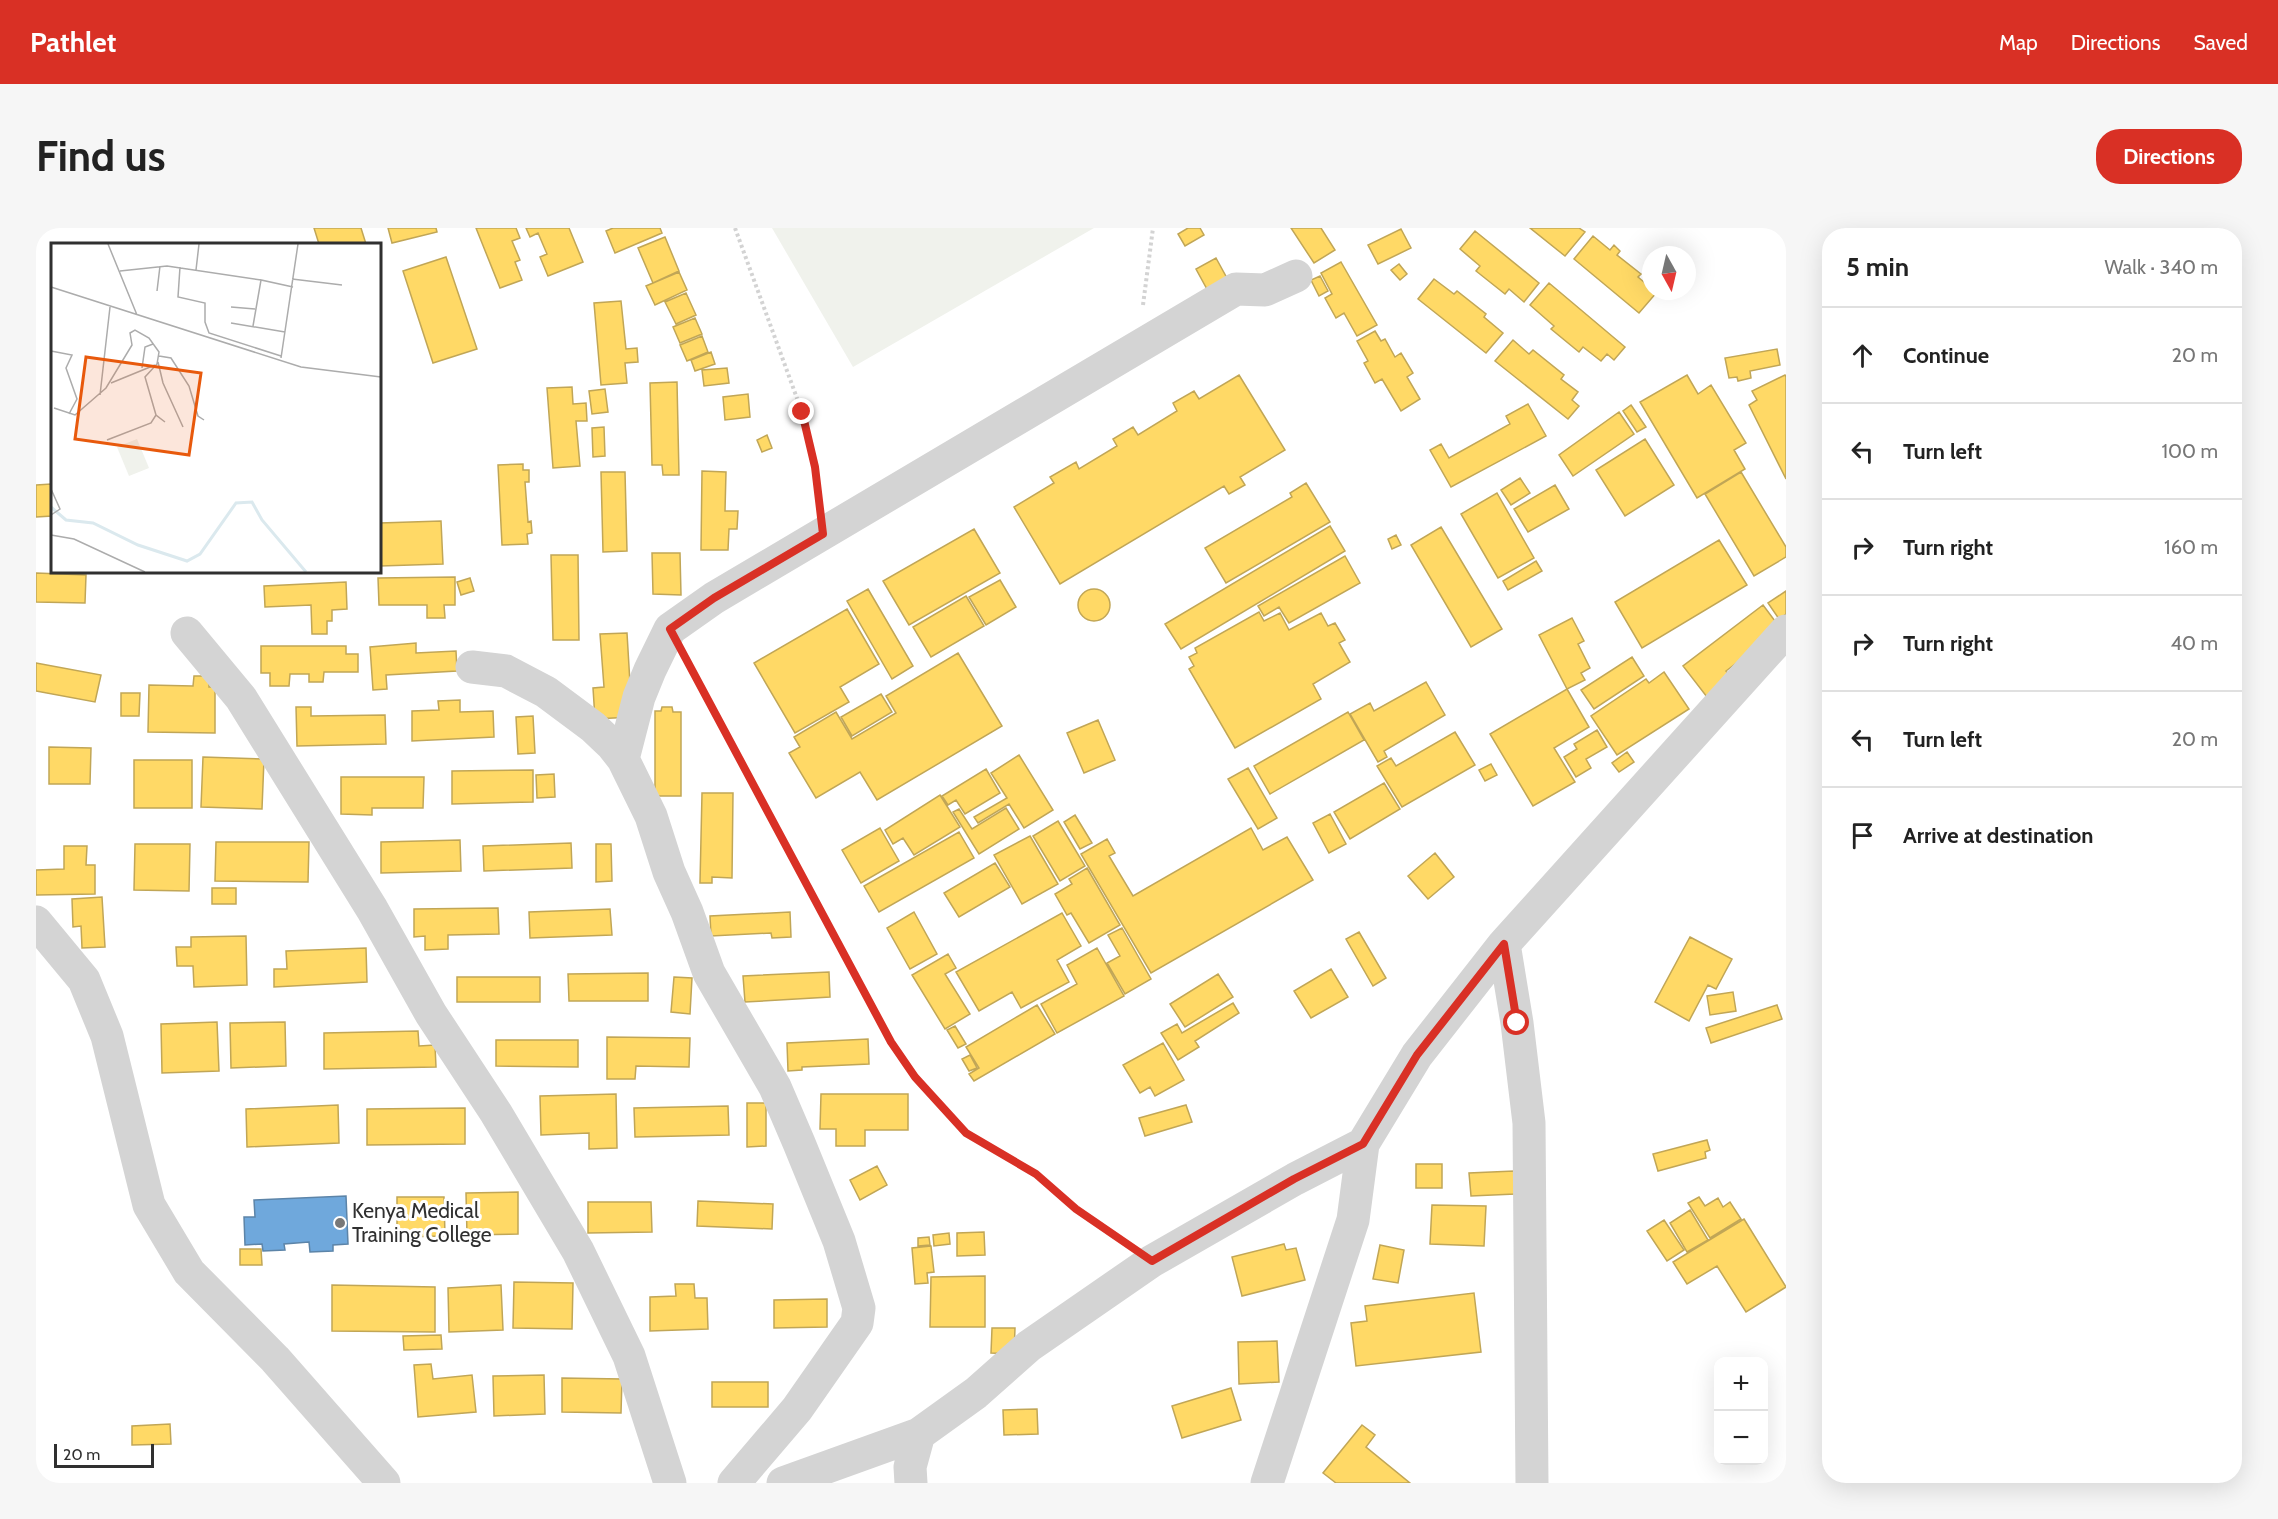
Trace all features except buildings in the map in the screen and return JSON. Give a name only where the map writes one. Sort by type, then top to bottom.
[{"type":"street","points":[[623,759],[639,697],[670,629],[714,598],[1236,289],[1264,290],[1296,276]]},
{"type":"street","points":[[1267,1483],[1353,1220],[1363,1144],[1417,1055],[1504,944],[1786,631]]},
{"type":"street","points":[[187,633],[241,698],[372,909],[431,1014],[496,1113],[578,1251],[629,1356],[670,1483]]},
{"type":"street","points":[[472,667],[506,671],[546,692],[592,727],[612,745],[623,759],[651,816],[669,872],[687,912],[709,974],[775,1087],[839,1241],[859,1308],[857,1323],[797,1409],[734,1483]]},
{"type":"street","points":[[36,922],[84,980],[107,1036],[149,1204],[189,1272],[275,1359],[384,1483]]},
{"type":"street","points":[[1504,944],[1529,1123],[1532,1483]]},
{"type":"street","points":[[783,1483],[919,1434],[976,1393],[1029,1346],[1152,1261],[1294,1179],[1363,1144]]},
{"type":"street","points":[[911,1483],[910,1467],[919,1434]]},
{"type":"path","points":[[735,228],[802,412],[815,467],[823,534]]},
{"type":"path","points":[[1137,348],[1154,228]]},
{"type":"path","points":[[670,629],[891,1042],[915,1077],[966,1133],[1036,1174],[1076,1209],[1152,1261]]},
{"type":"shaded area","points":[[772,228],[1094,228],[853,367]]},
{"type":"place","name":"Kenya Medical Training College","points":[[340,1223]]},
{"type":"route","points":[[802,412],[815,467],[823,534],[714,598],[670,629],[891,1042],[915,1077],[966,1133],[1036,1174],[1076,1209],[1152,1261],[1294,1179],[1363,1144],[1417,1055],[1504,944],[1517,1023]]}]
